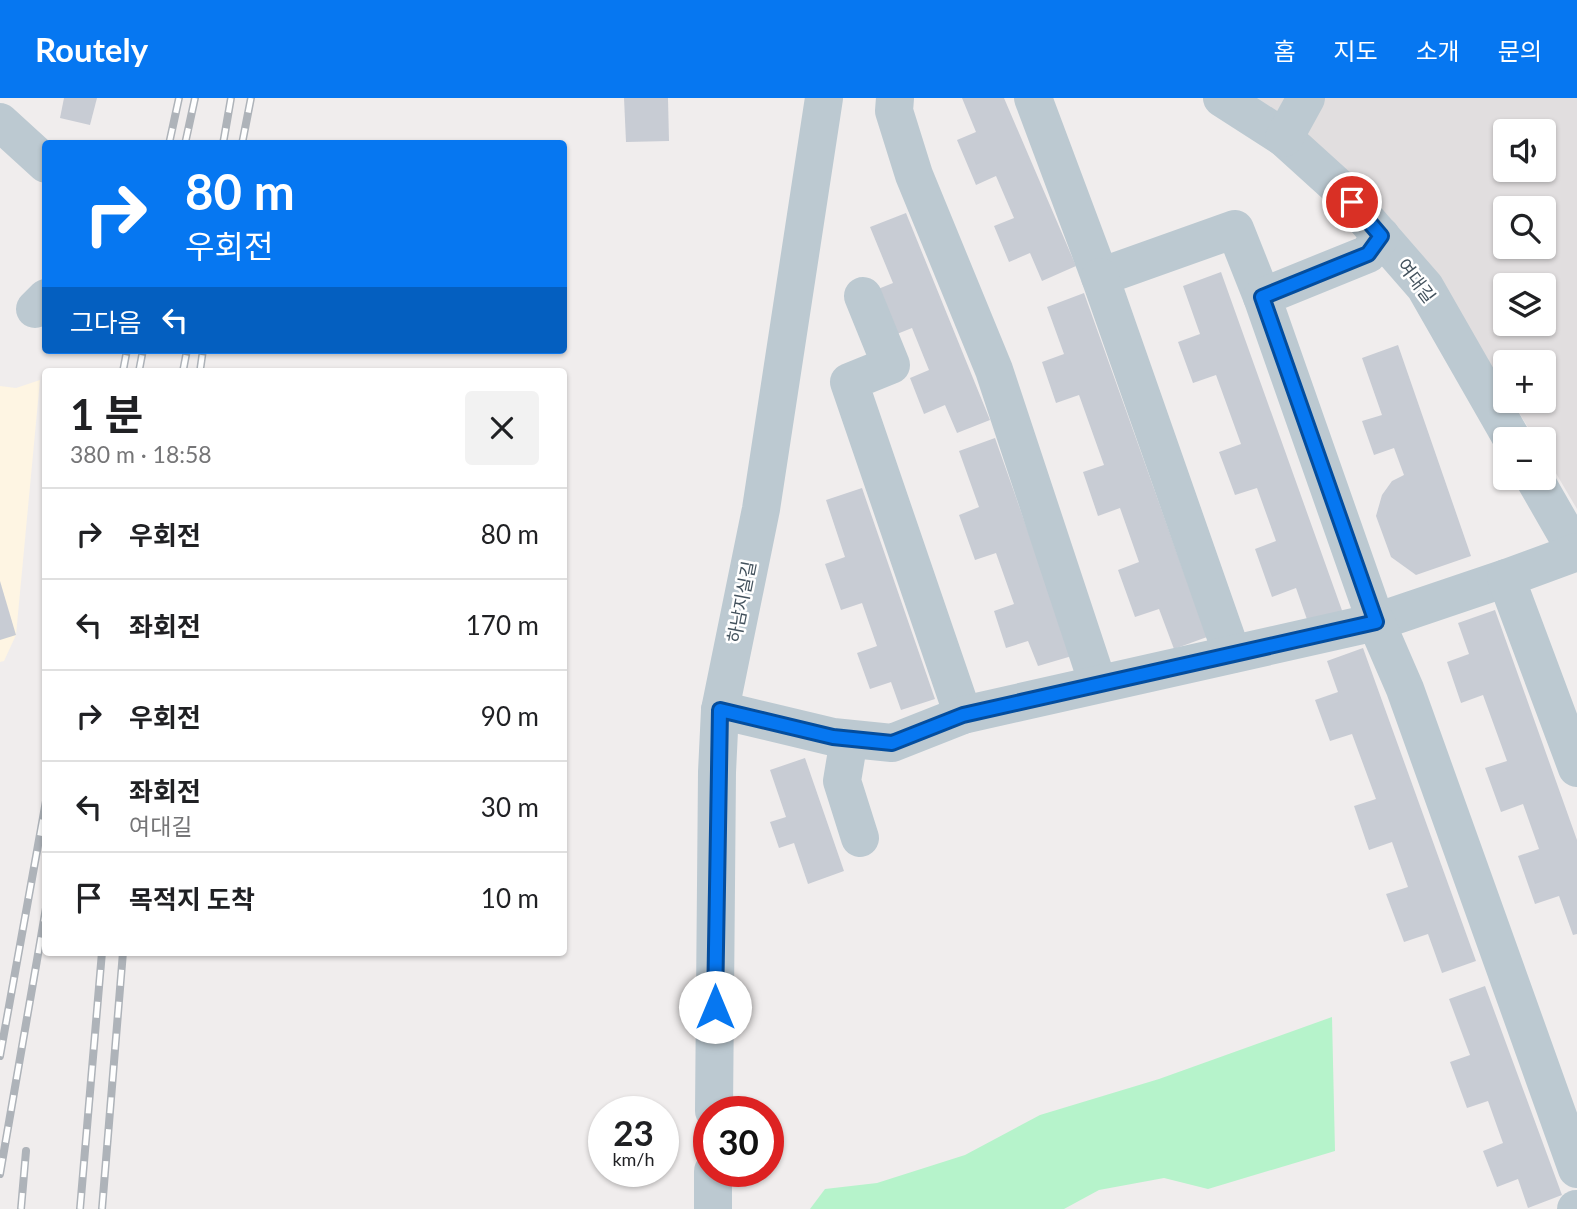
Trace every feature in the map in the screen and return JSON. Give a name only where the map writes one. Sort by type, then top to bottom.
[{"type":"street","name":"하남지실길","points":[[714,1096],[720,710],[761,509],[824,98]]},
{"type":"street","points":[[895,98],[894,111],[914,175],[994,370],[1098,684]]},
{"type":"street","points":[[1033,98],[1100,277],[1232,654]]},
{"type":"street","name":"여대길","points":[[1222,98],[1284,138],[1337,186],[1381,236],[1425,288],[1505,427]]},
{"type":"street","points":[[1284,138],[1306,98]]},
{"type":"street","points":[[0,122],[42,160]]},
{"type":"street","points":[[1100,277],[1235,229],[1262,297],[1376,622],[1405,690],[1577,1169]]},
{"type":"street","points":[[1262,297],[1368,254],[1381,236]]},
{"type":"street","points":[[863,296],[891,365],[849,382],[963,715]]},
{"type":"street","points":[[720,710],[849,738],[892,743],[963,715],[1376,622],[1552,564],[1577,552],[1541,490]]},
{"type":"street","points":[[1506,578],[1577,768]]},
{"type":"street","points":[[849,738],[842,781],[860,838]]},
{"type":"street","points":[[713,1187],[713,1209]]},
{"type":"shaded area","points":[[1257,98],[1577,98],[1577,509],[1556,473],[1556,427],[1528,427],[1519,413],[1556,413],[1556,350],[1493,350],[1493,374]]},
{"type":"shaded area","points":[[40,380],[16,635],[4,661],[0,662],[0,386],[16,388]]},
{"type":"green space","points":[[1332,1017],[1335,1151],[1208,1189],[1164,1178],[1099,1190],[1064,1209],[810,1209],[825,1189],[877,1183],[965,1155],[1040,1115],[1159,1079]]},
{"type":"building","points":[[64,98],[97,98],[90,125],[60,118]]},
{"type":"building","points":[[624,98],[668,98],[669,141],[626,142]]},
{"type":"building","points":[[962,98],[1004,98],[1076,266],[1042,281],[1030,253],[1009,262],[994,226],[1014,218],[996,176],[976,185],[957,140],[976,132]]},
{"type":"building","points":[[906,213],[990,420],[957,433],[945,405],[924,414],[910,378],[929,370],[912,328],[892,336],[873,291],[893,283],[870,227]]},
{"type":"building","points":[[1221,272],[1344,616],[1310,628],[1296,588],[1272,597],[1255,549],[1276,541],[1257,488],[1235,495],[1219,452],[1241,444],[1216,375],[1193,383],[1178,342],[1200,334],[1183,286]]},
{"type":"building","points":[[1084,293],[1207,637],[1174,649],[1159,609],[1135,617],[1118,570],[1139,562],[1120,508],[1098,516],[1083,472],[1104,465],[1079,395],[1056,403],[1042,362],[1064,354],[1047,307]]},
{"type":"building","points":[[1398,345],[1471,556],[1416,575],[1391,557],[1376,516],[1382,495],[1392,481],[1404,475],[1394,448],[1374,455],[1362,421],[1382,415],[1362,358]]},
{"type":"building","points":[[995,438],[1072,656],[1038,666],[1028,641],[1006,648],[994,611],[1014,604],[996,553],[975,560],[959,515],[979,507],[959,451]]},
{"type":"building","points":[[862,488],[935,699],[901,710],[891,682],[870,689],[857,653],[877,646],[862,603],[841,610],[825,564],[845,557],[826,500]]},
{"type":"building","points":[[0,581],[16,635],[0,640]]},
{"type":"building","points":[[1495,610],[1577,840],[1577,934],[1573,935],[1559,896],[1535,904],[1518,856],[1539,849],[1523,804],[1501,812],[1485,768],[1507,761],[1483,695],[1461,703],[1447,662],[1469,654],[1458,623]]},
{"type":"building","points":[[1363,648],[1476,961],[1442,973],[1428,934],[1404,942],[1386,894],[1408,887],[1392,842],[1369,850],[1354,806],[1376,799],[1352,734],[1330,741],[1315,700],[1338,692],[1327,661]]},
{"type":"building","points":[[805,758],[844,871],[808,884],[794,843],[779,848],[770,822],[786,817],[770,770]]},
{"type":"building","points":[[1485,986],[1562,1195],[1528,1208],[1518,1179],[1497,1187],[1483,1151],[1503,1143],[1488,1101],[1467,1108],[1450,1062],[1470,1055],[1449,999]]},
{"type":"railway","points":[[170,140],[179,98]]},
{"type":"railway","points":[[186,140],[195,98]]},
{"type":"railway","points":[[224,140],[231,98]]},
{"type":"railway","points":[[243,140],[251,98]]},
{"type":"railway","points":[[124,368],[126,354]]},
{"type":"railway","points":[[140,368],[142,354]]},
{"type":"railway","points":[[184,368],[186,354]]},
{"type":"railway","points":[[200,368],[202,354]]},
{"type":"railway","points":[[0,1056],[42,823]]},
{"type":"railway","points":[[0,1174],[42,931]]},
{"type":"railway","points":[[80,1209],[102,956]]},
{"type":"railway","points":[[102,1209],[123,956]]},
{"type":"railway","points":[[21,1209],[26,1151]]},
{"type":"route","points":[[715,1007],[720,710],[833,737],[892,743],[963,715],[1376,622],[1262,297],[1368,254],[1381,236],[1352,202]]}]
